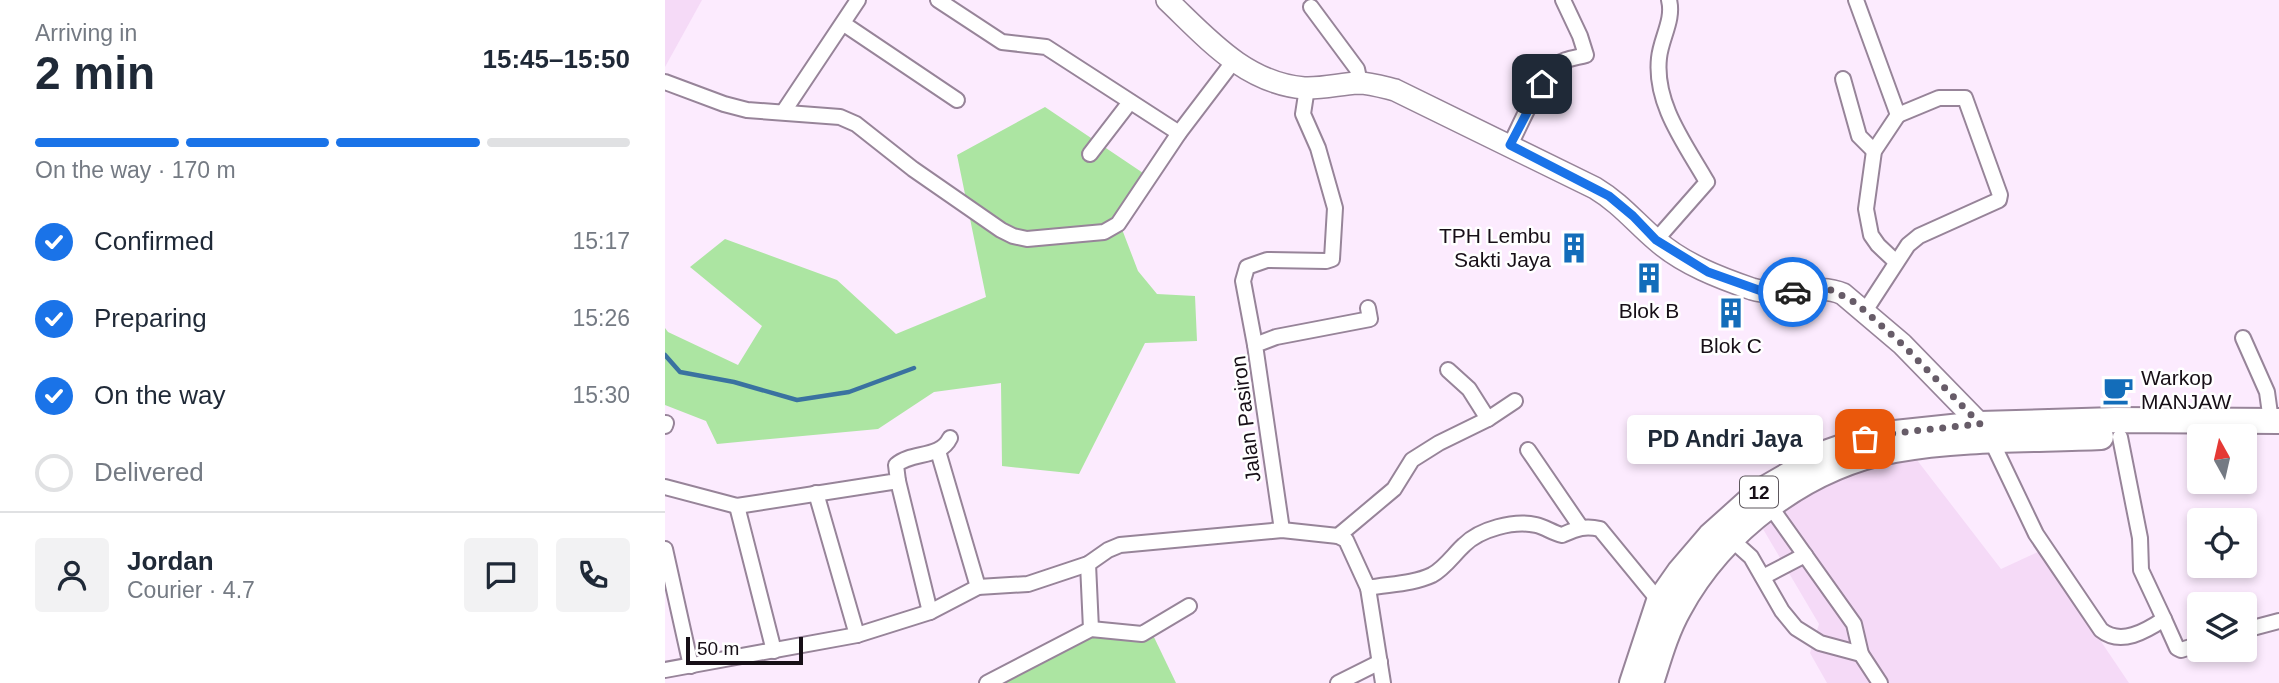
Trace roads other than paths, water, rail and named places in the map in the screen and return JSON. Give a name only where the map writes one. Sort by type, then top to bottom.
[{"type":"highway","name":"12","points":[[1651,683],[1678,610],[1697,580],[1731,539],[1770,506],[1815,478],[1865,457],[1986,433],[2115,420],[2276,426]]},
{"type":"highway","points":[[2257,430],[2276,426]]},
{"type":"highway","name":"12","points":[[1632,683],[1659,601],[1680,571],[1710,536],[1759,492],[1828,452],[1865,439],[1895,433],[2187,436]]},
{"type":"main road","points":[[1167,0],[1233,62],[1272,81],[1307,88],[1360,83],[1395,90],[1609,196],[1656,240],[1708,272],[1755,290],[1780,293],[1832,290],[1843,294],[1902,344],[1986,433]]},
{"type":"street","points":[[784,111],[858,0]]},
{"type":"street","points":[[938,0],[1002,42],[1047,47],[1179,133]]},
{"type":"street","points":[[1510,145],[1533,99],[1554,66],[1586,55],[1563,0]]},
{"type":"street","points":[[1656,240],[1707,182],[1688,152],[1670,115],[1659,80],[1659,58],[1670,19],[1669,0]]},
{"type":"street","points":[[1856,0],[1898,115]]},
{"type":"street","points":[[1311,6],[1357,69],[1360,83]]},
{"type":"street","points":[[844,24],[957,100]]},
{"type":"street","points":[[665,82],[747,110],[840,117],[856,124],[913,169],[1001,230],[1027,239],[1104,232],[1118,224],[1179,133],[1233,62]]},
{"type":"street","points":[[1843,79],[1859,136],[1874,151]]},
{"type":"street","points":[[1255,345],[1243,281],[1247,267],[1267,260],[1332,259],[1335,208],[1318,148],[1303,114],[1307,88]]},
{"type":"street","points":[[1865,311],[1908,245],[1919,236],[1999,200],[2000,195],[1965,97],[1939,98],[1898,115],[1874,151],[1866,209],[1868,224],[1878,245],[1896,262]]},
{"type":"street","points":[[1090,154],[1130,102]]},
{"type":"street","name":"Jalan Pasiron","points":[[1282,530],[1255,345],[1276,337],[1370,319],[1368,308]]},
{"type":"street","points":[[2243,338],[2267,392],[2276,426]]},
{"type":"street","points":[[1448,369],[1469,389],[1488,419]]},
{"type":"street","points":[[1338,536],[1394,489],[1412,460],[1439,443],[1488,419],[1515,401]]},
{"type":"street","points":[[1986,433],[2036,534],[2101,630],[2116,638],[2126,637],[2164,619]]},
{"type":"street","points":[[2120,437],[2140,538],[2141,570],[2177,648],[2187,648]]},
{"type":"street","points":[[930,612],[896,465],[902,460],[938,451],[950,438]]},
{"type":"street","points":[[1528,450],[1580,526]]},
{"type":"street","points":[[938,451],[978,587]]},
{"type":"street","points":[[665,487],[737,506],[898,481]]},
{"type":"street","points":[[815,494],[857,635]]},
{"type":"street","points":[[737,506],[774,651]]},
{"type":"street","points":[[1770,506],[1854,624],[1861,654],[1880,683]]},
{"type":"street","points":[[1368,588],[1407,582],[1434,574],[1465,543],[1490,529],[1527,524],[1538,525],[1562,535],[1580,526],[1600,528],[1659,601]]},
{"type":"street","points":[[665,670],[857,635],[930,612],[978,587],[1028,584],[1088,564],[1120,545],[1282,530],[1338,536],[1346,540],[1351,547],[1368,588],[1383,683]]},
{"type":"street","points":[[1731,539],[1751,557],[1781,611],[1796,628],[1820,643],[1861,654]]},
{"type":"street","points":[[665,549],[691,666]]},
{"type":"street","points":[[1763,577],[1805,555]]},
{"type":"street","points":[[1088,564],[1091,629]]},
{"type":"street","points":[[987,683],[1091,629],[1142,634],[1189,606]]},
{"type":"street","points":[[2257,627],[2279,621]]},
{"type":"street","points":[[1338,683],[1380,662]]},
{"type":"waterway","points":[[665,355],[680,372],[734,382],[797,400],[849,392],[914,368]]},
{"type":"place","name":"TPH Lembu Sakti Jaya","points":[[1574,248]]},
{"type":"place","name":"Blok B","points":[[1649,278]]},
{"type":"place","name":"Blok C","points":[[1731,313]]},
{"type":"place","name":"Warkop MANJAW","points":[[2118,390]]},
{"type":"place","name":"PD Andri Jaya","points":[[1865,439]]}]
